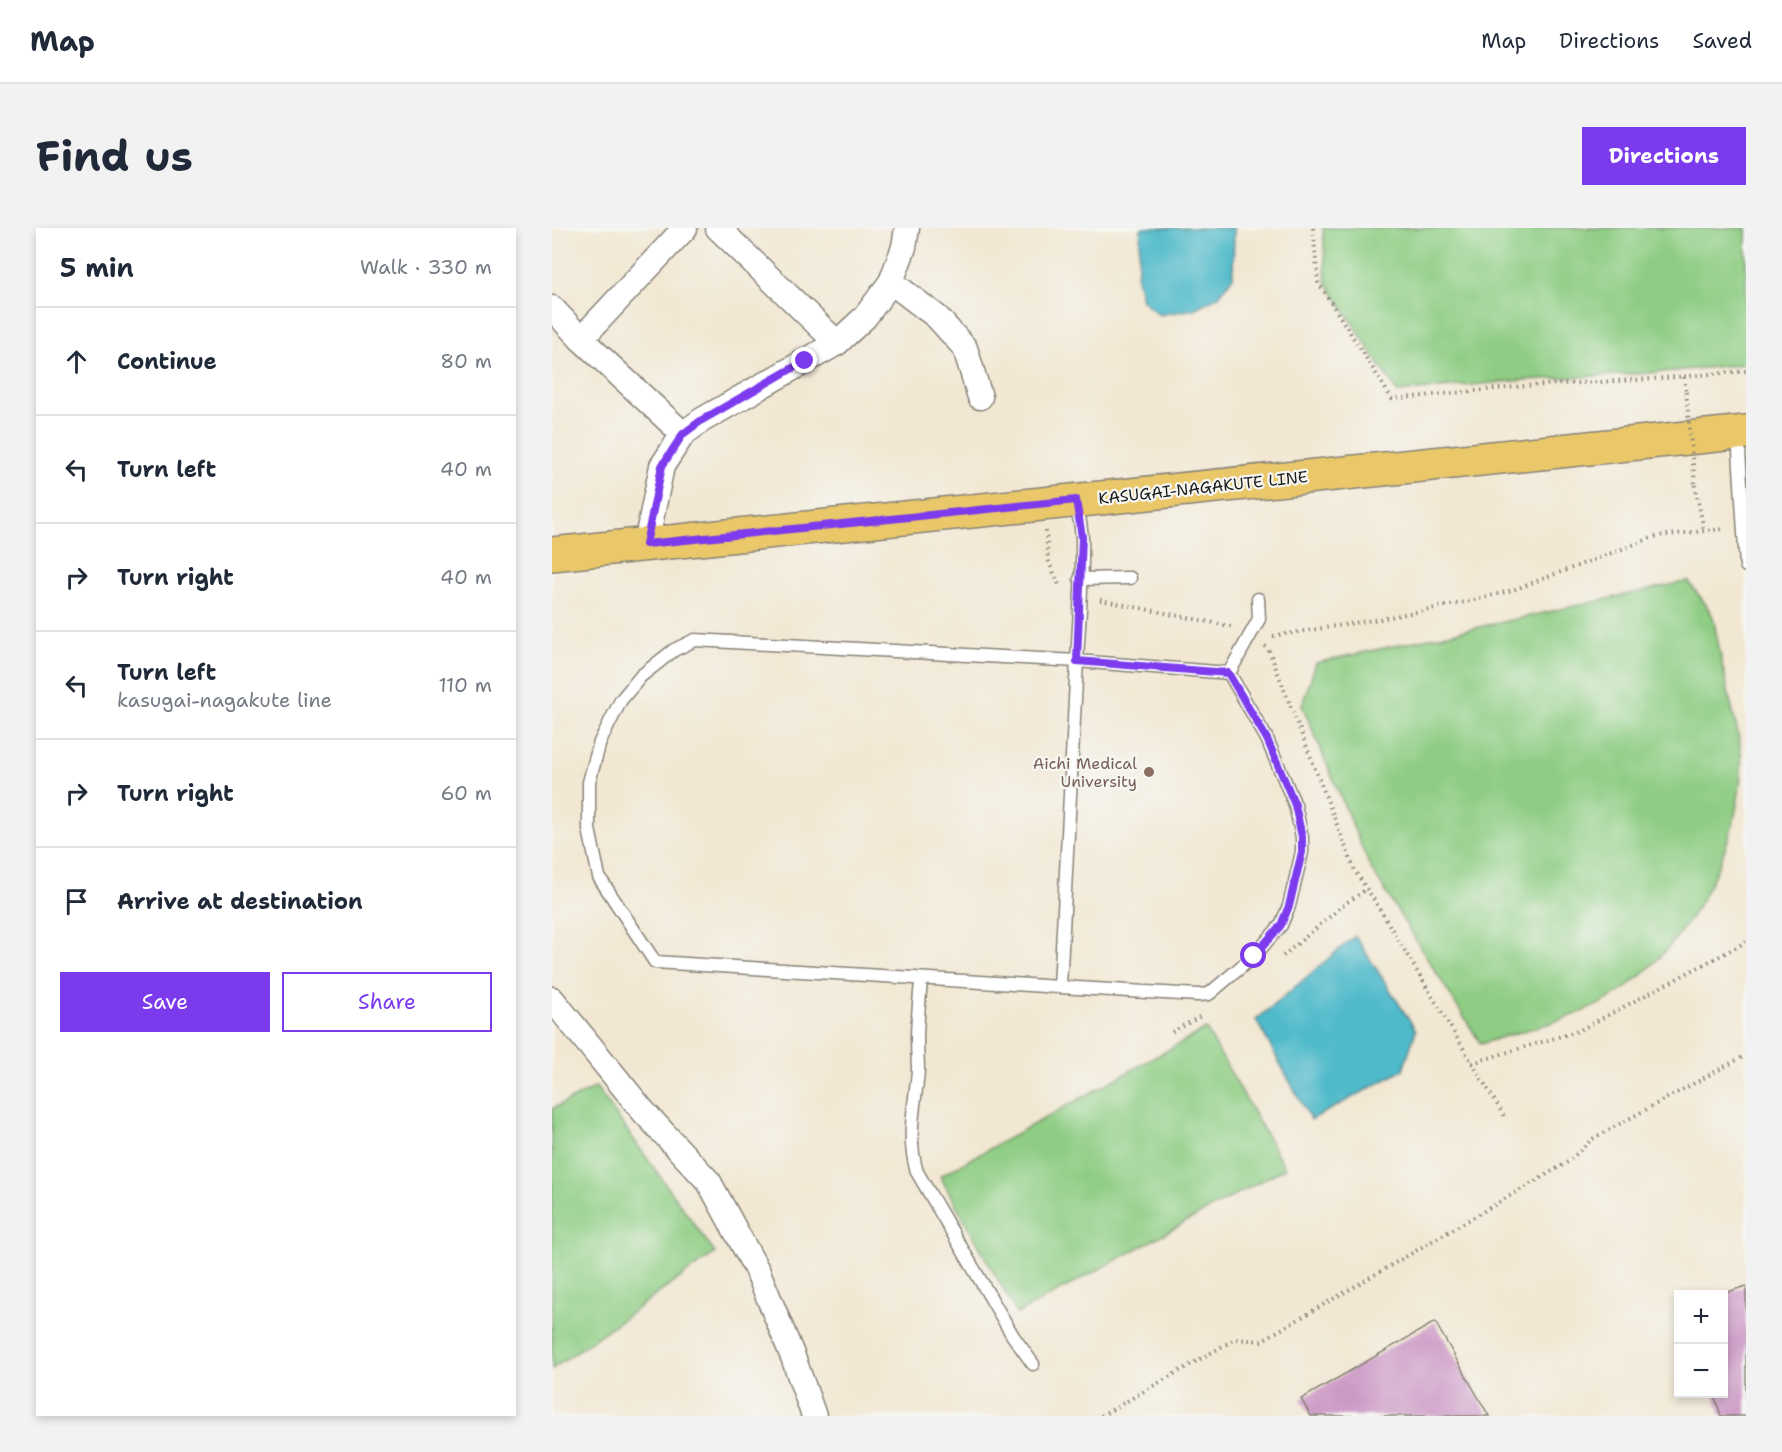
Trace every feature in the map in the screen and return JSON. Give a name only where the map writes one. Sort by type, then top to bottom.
[{"type":"main road","name":"KASUGAI-NAGAKUTE LINE","points":[[552,554],[1742,432]]},
{"type":"street","points":[[581,339],[685,228]]},
{"type":"street","points":[[718,228],[837,343]]},
{"type":"street","points":[[646,544],[662,466],[683,434],[702,420],[837,343],[865,317],[891,282],[904,247],[908,228]]},
{"type":"street","points":[[891,282],[937,318],[965,348],[980,397]]},
{"type":"street","points":[[552,308],[581,339],[683,434]]},
{"type":"street","points":[[552,999],[643,1111],[709,1182],[758,1272],[793,1357],[814,1416]]},
{"type":"lane","points":[[1742,432],[1746,566]]},
{"type":"lane","points":[[1060,987],[1082,537],[1076,500]]},
{"type":"lane","points":[[1080,579],[1130,578]]},
{"type":"lane","points":[[1228,673],[1259,620],[1258,599]]},
{"type":"lane","points":[[695,640],[1077,661],[1228,673],[1267,739],[1295,805],[1302,837],[1302,852],[1289,906],[1281,925],[1254,956],[1209,994],[655,962],[599,877],[589,829],[588,803],[589,782],[600,742],[621,700],[641,676],[674,650],[695,640]]},
{"type":"lane","points":[[921,978],[917,1037],[918,1071],[913,1100],[911,1143],[917,1172],[1013,1336],[1032,1364]]},
{"type":"path","points":[[1314,228],[1318,282],[1392,399],[1526,386],[1746,371]]},
{"type":"path","points":[[1684,377],[1695,485],[1704,530]]},
{"type":"path","points":[[1268,648],[1273,636],[1470,602],[1513,590],[1657,536],[1744,528]]},
{"type":"path","points":[[1472,1063],[1578,1031],[1746,942]]},
{"type":"path","points":[[1101,1416],[1235,1339],[1261,1341],[1568,1162],[1592,1139],[1746,1055]]},
{"type":"green space","points":[[1323,228],[1746,228],[1746,364],[1397,392],[1326,282]]},
{"type":"green space","points":[[1688,581],[1713,617],[1740,745],[1740,787],[1734,821],[1723,855],[1708,888],[1668,948],[1643,973],[1617,994],[1568,1017],[1481,1044],[1370,867],[1302,705],[1316,663]]},
{"type":"green space","points":[[1206,1029],[1285,1168],[1017,1314],[940,1176]]},
{"type":"green space","points":[[596,1087],[715,1253],[552,1369],[552,1109]]},
{"type":"water","points":[[1141,228],[1234,228],[1233,277],[1219,296],[1194,309],[1159,315],[1142,300],[1137,278]]},
{"type":"water","points":[[1355,936],[1416,1030],[1403,1070],[1311,1120],[1256,1020]]},
{"type":"building","points":[[1746,1286],[1746,1416],[1721,1416],[1715,1398],[1728,1398],[1728,1292]]},
{"type":"building","points":[[1435,1322],[1489,1416],[1311,1416],[1301,1399]]},
{"type":"place","name":"Aichi Medical University","points":[[1149,772]]},
{"type":"route","points":[[805,361],[702,420],[683,434],[662,466],[646,544],[1076,500],[1082,537],[1077,661],[1228,673],[1267,739],[1295,805],[1302,837],[1302,852],[1289,906],[1281,925],[1254,956]]}]
